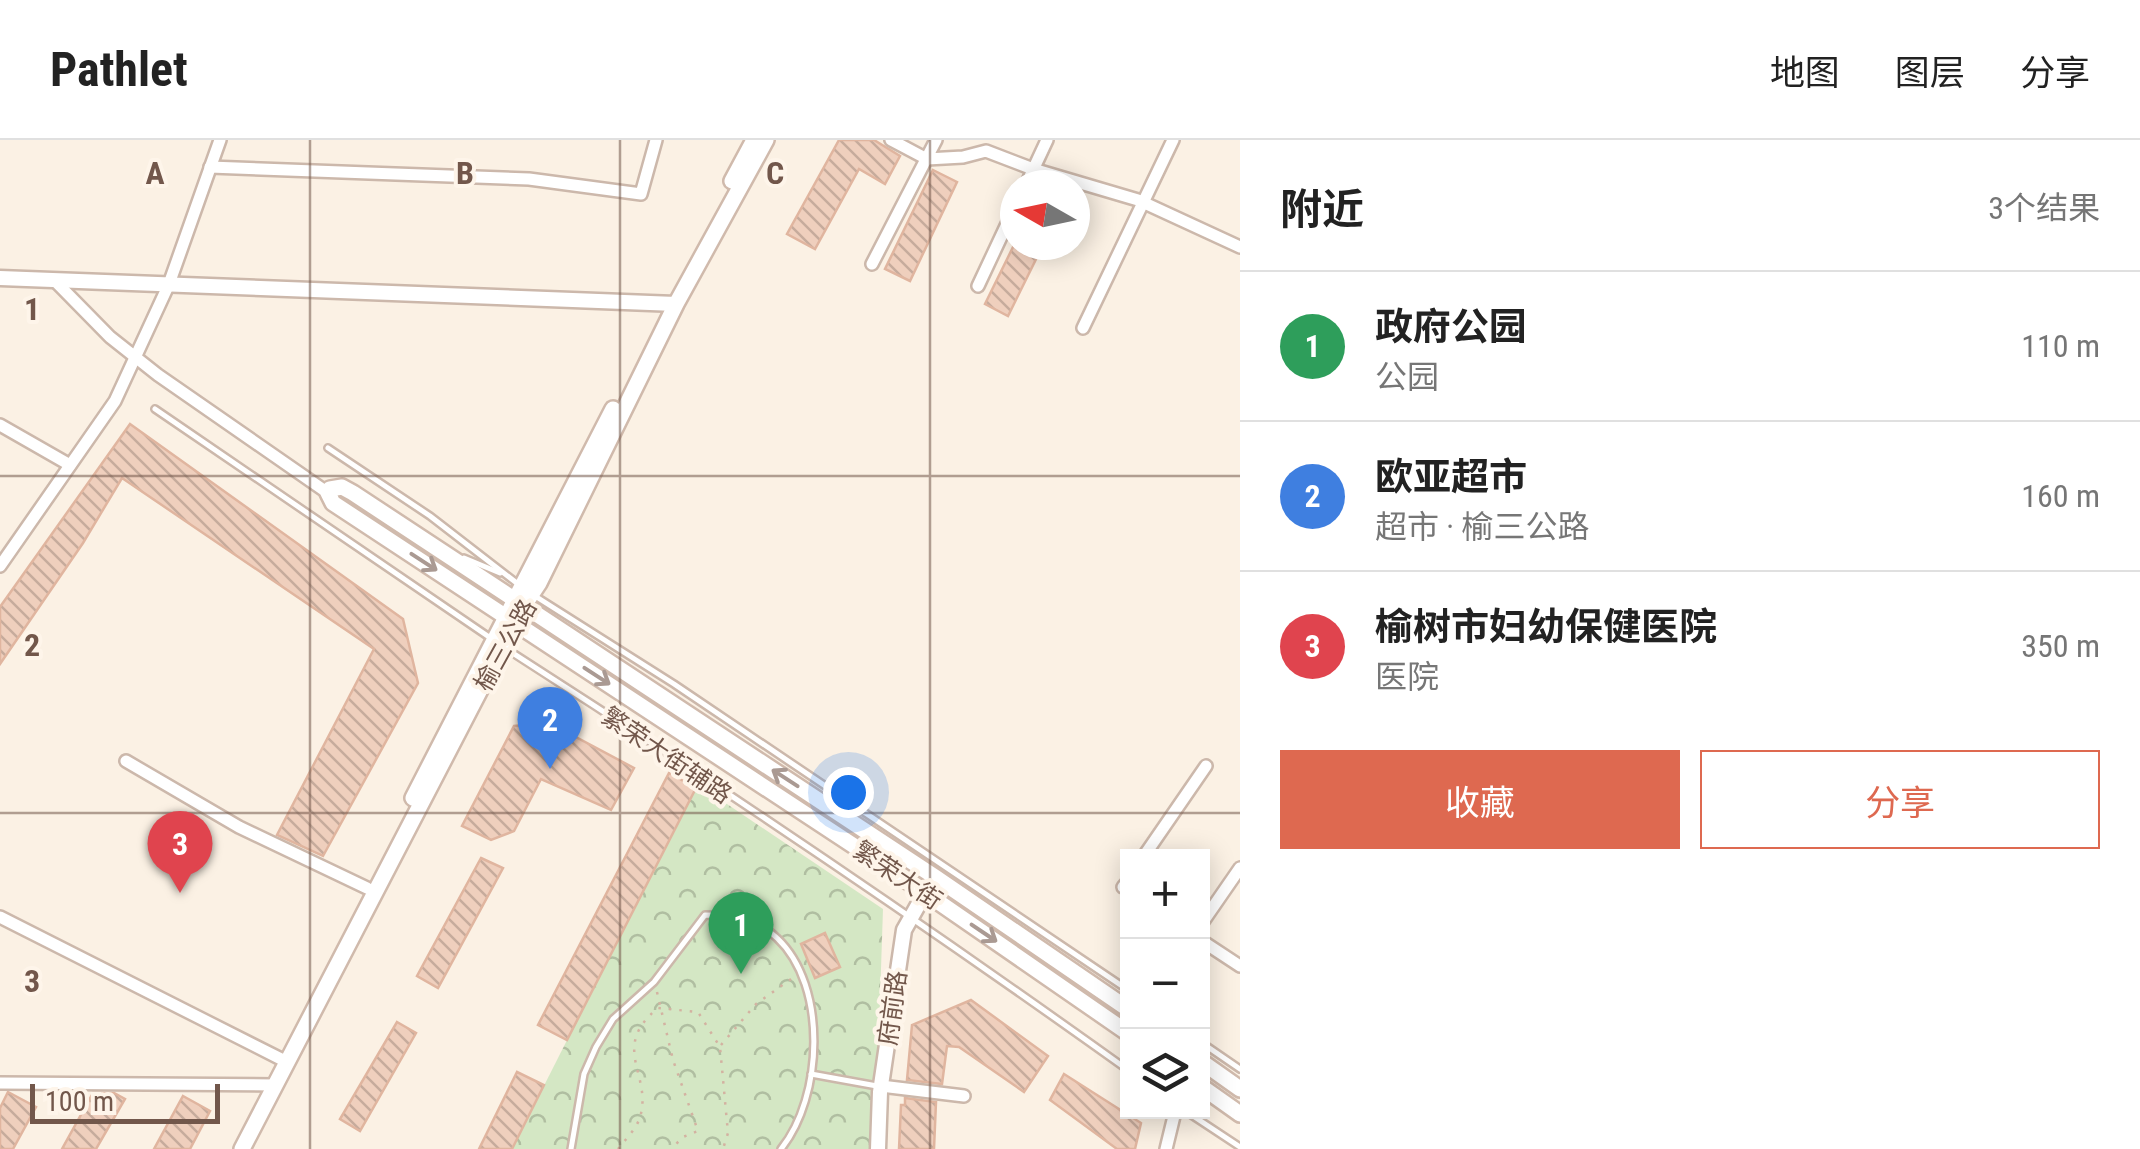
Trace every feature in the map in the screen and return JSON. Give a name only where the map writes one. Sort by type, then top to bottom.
[{"type":"main road","name":"榆三公路","points":[[283,1060],[367,888],[760,141]]},
{"type":"main road","points":[[335,486],[342,486],[518,604],[333,504],[328,493],[335,486]]},
{"type":"main road","name":"繁荣大街","points":[[518,604],[936,876],[1120,1002]]},
{"type":"main road","name":"繁荣大街","points":[[518,604],[1122,1029]]},
{"type":"main road","name":"榆三公路","points":[[242,1149],[270,1085],[497,643]]},
{"type":"main road","points":[[1210,1068],[1240,1089]]},
{"type":"main road","name":"榆三公路","points":[[231,1149],[270,1085]]},
{"type":"main road","points":[[1210,1093],[1240,1114]]},
{"type":"street","points":[[0,566],[115,402],[169,284],[220,140]]},
{"type":"street","points":[[210,167],[529,179],[641,194],[656,140]]},
{"type":"street","points":[[891,140],[927,159],[986,151],[1143,202],[1240,247]]},
{"type":"street","points":[[872,264],[936,140]]},
{"type":"street","points":[[1033,169],[1047,140]]},
{"type":"street","points":[[1083,328],[1173,140]]},
{"type":"street","points":[[978,286],[1000,239]]},
{"type":"street","points":[[0,278],[672,304]]},
{"type":"street","points":[[54,280],[136,358],[328,493]]},
{"type":"street","points":[[0,425],[70,466]]},
{"type":"street","points":[[126,761],[240,827],[367,888]]},
{"type":"street","points":[[1149,849],[1206,766]]},
{"type":"street","points":[[1210,911],[1240,868]]},
{"type":"street","name":"府前路","points":[[878,1149],[880,1086],[904,930],[936,876]]},
{"type":"street","points":[[0,916],[283,1060]]},
{"type":"street","points":[[1210,945],[1240,966]]},
{"type":"street","points":[[0,1083],[270,1085]]},
{"type":"street","points":[[880,1086],[964,1096]]},
{"type":"street","points":[[1166,1149],[1173,1119]]},
{"type":"lane","name":"繁荣大街辅路","points":[[155,409],[910,918],[1120,1064]]},
{"type":"lane","points":[[328,448],[430,516],[507,576],[518,604],[674,684],[1120,985]]},
{"type":"lane","points":[[429,544],[507,576]]},
{"type":"lane","points":[[571,1149],[584,1074],[596,1047],[613,1019],[654,982],[705,915],[750,920],[778,938],[800,972],[813,1005],[811,1074],[801,1114],[781,1149]]},
{"type":"lane","points":[[1210,1048],[1240,1069]]},
{"type":"lane","points":[[811,1074],[880,1086]]},
{"type":"lane","points":[[1198,1119],[1240,1147]]},
{"type":"path","points":[[720,1046],[756,1004],[800,972]]},
{"type":"path","points":[[654,982],[673,1060],[698,1131],[683,1137],[670,1149]]},
{"type":"path","points":[[618,1149],[641,1116],[635,1037],[644,1019],[663,1008],[698,1012],[720,1046],[728,1133],[724,1149]]},
{"type":"green space","points":[[695,787],[724,802],[883,909],[875,1149],[512,1149]]},
{"type":"building","points":[[839,140],[874,140],[900,156],[885,184],[859,169],[815,249],[787,234]]},
{"type":"building","points":[[933,170],[957,182],[910,281],[885,269]]},
{"type":"building","points":[[1007,260],[1036,260],[1008,316],[985,304]]},
{"type":"building","points":[[130,424],[403,619],[418,683],[323,856],[277,835],[374,649],[122,478],[83,543],[0,664],[0,607]]},
{"type":"building","points":[[514,726],[555,726],[634,768],[611,810],[541,779],[514,831],[491,840],[462,826]]},
{"type":"building","points":[[669,773],[696,788],[567,1040],[538,1025]]},
{"type":"building","points":[[481,858],[503,868],[438,988],[417,976]]},
{"type":"building","points":[[825,933],[840,967],[815,978],[801,944]]},
{"type":"building","points":[[971,1000],[1048,1056],[1024,1092],[959,1047],[947,1046],[942,1084],[907,1080],[912,1025]]},
{"type":"building","points":[[397,1022],[416,1033],[360,1131],[340,1119]]},
{"type":"building","points":[[517,1072],[544,1085],[512,1149],[479,1149]]},
{"type":"building","points":[[1064,1074],[1120,1110],[1120,1119],[1141,1123],[1135,1149],[1117,1149],[1050,1100]]},
{"type":"building","points":[[8,1092],[36,1107],[13,1149],[0,1149],[0,1108]]},
{"type":"building","points":[[93,1093],[114,1093],[125,1099],[96,1149],[62,1149]]},
{"type":"building","points":[[183,1096],[210,1111],[190,1149],[154,1149]]},
{"type":"building","points":[[905,1098],[936,1102],[934,1149],[899,1149],[901,1105],[905,1105]]},
{"type":"place","name":"欧亚超市","points":[[550,769]]},
{"type":"place","name":"榆树市妇幼保健医院","points":[[180,893]]},
{"type":"place","name":"政府公园","points":[[741,974]]}]
